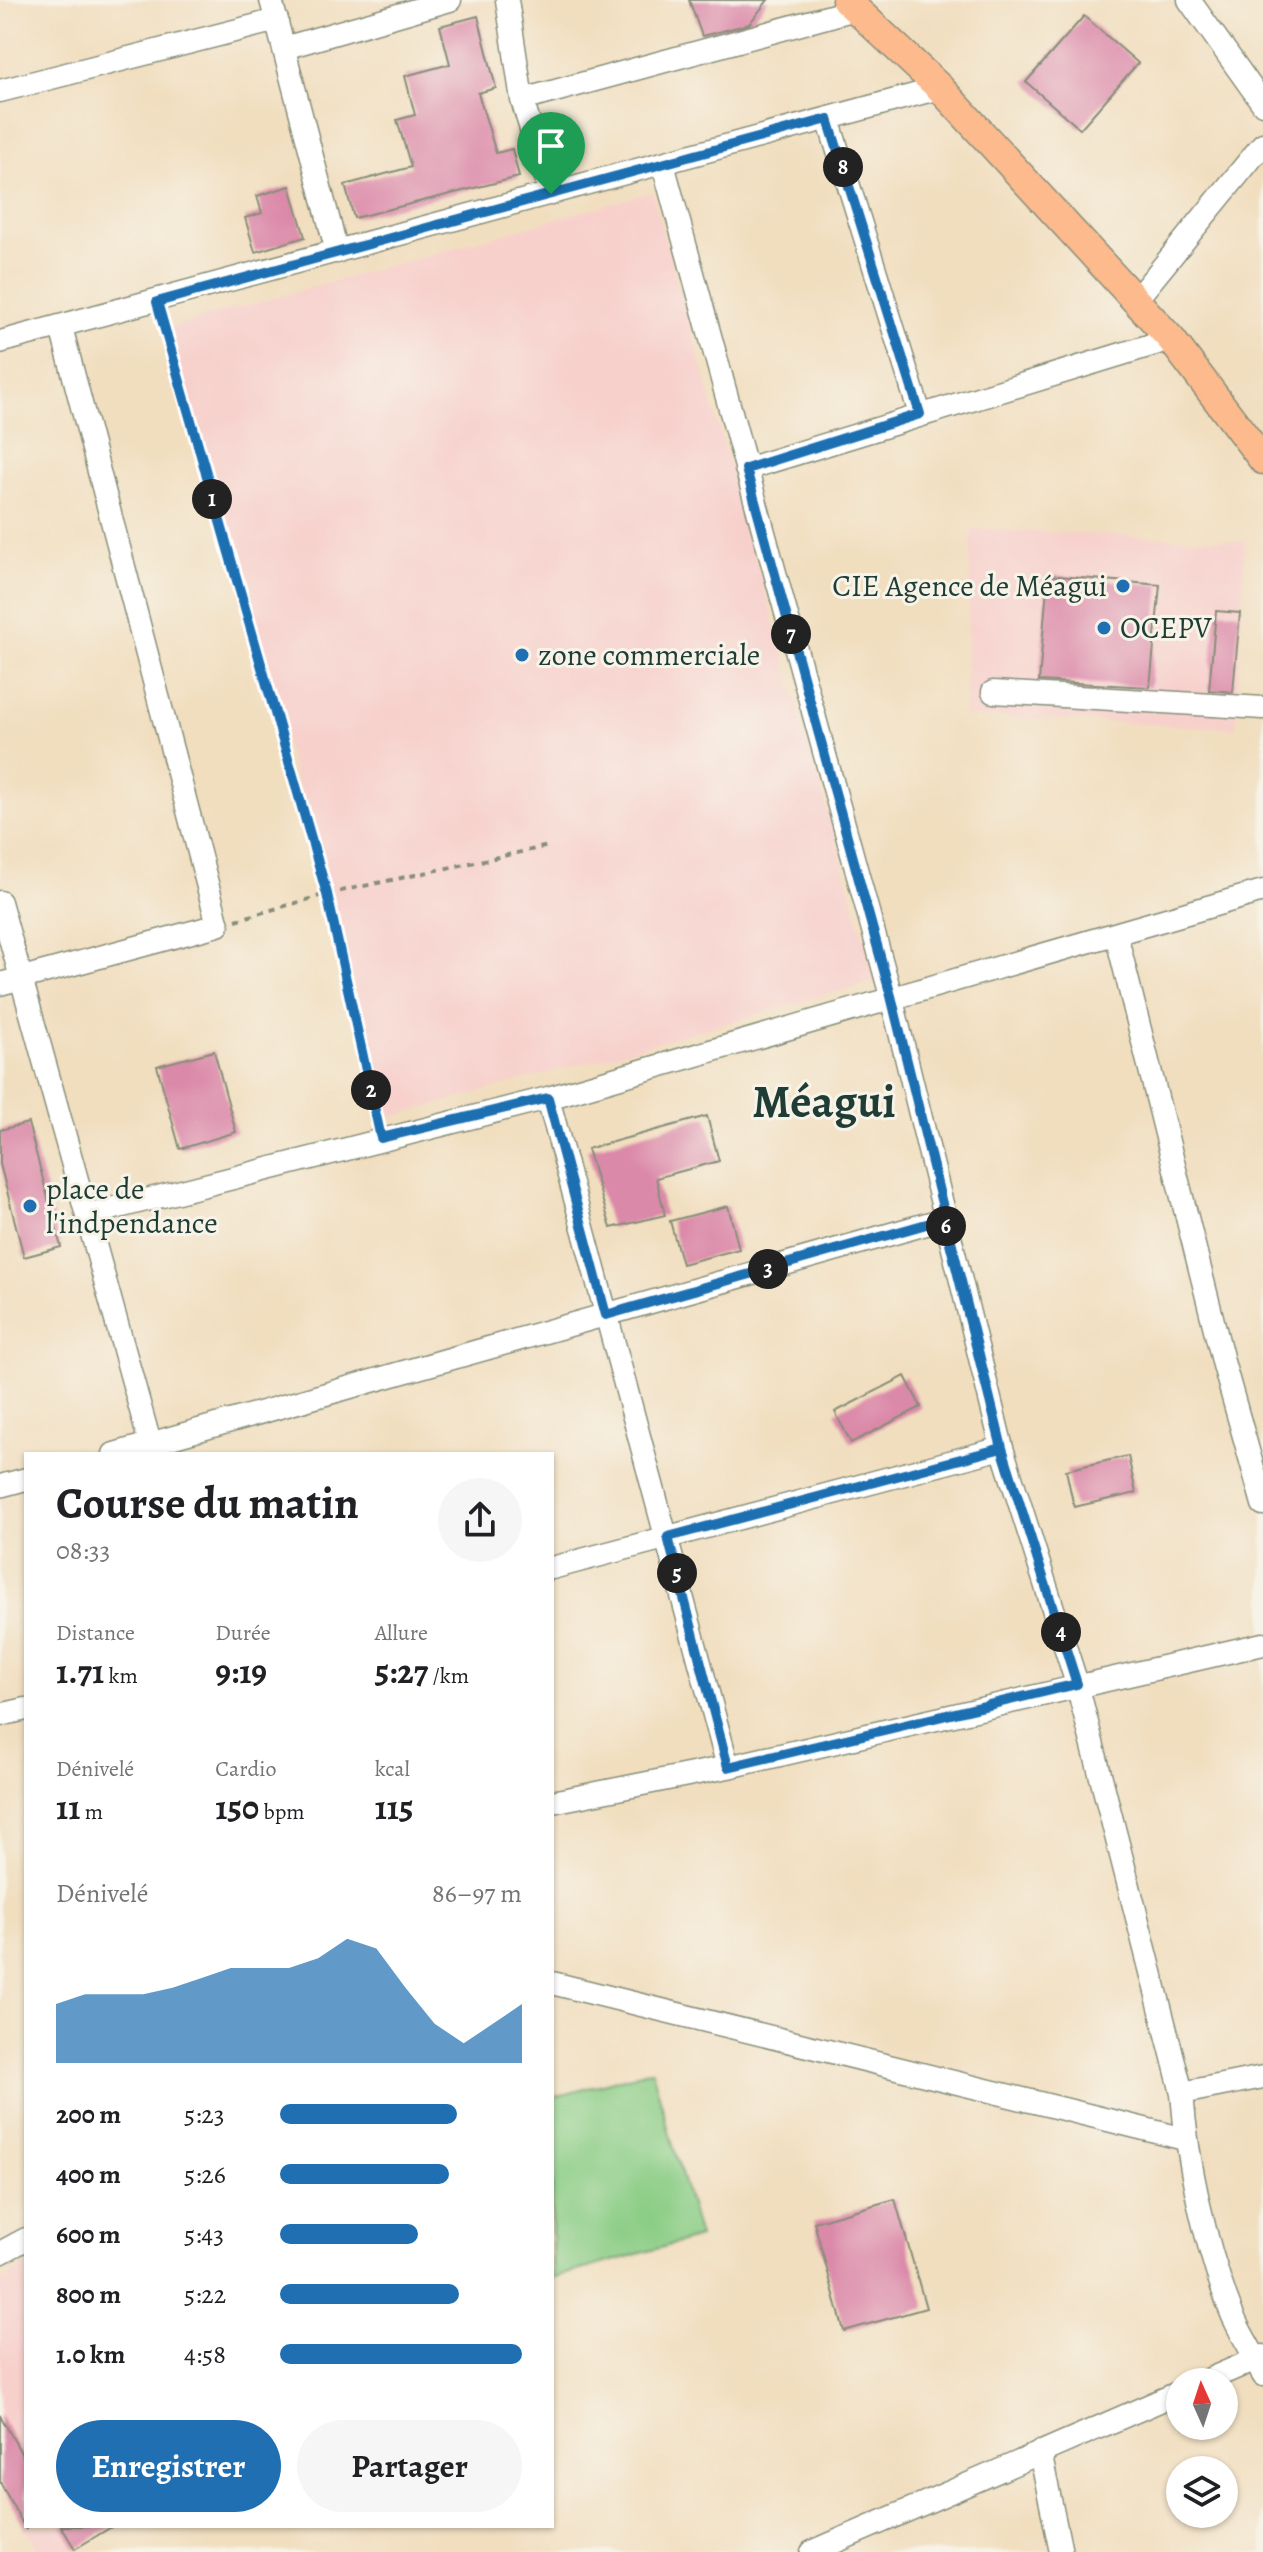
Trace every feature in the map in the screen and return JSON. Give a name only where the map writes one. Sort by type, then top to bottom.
[{"type":"main road","points":[[851,5],[940,88],[1171,339],[1263,460]]},
{"type":"street","points":[[284,48],[450,0]]},
{"type":"street","points":[[507,0],[522,100],[551,194]]},
{"type":"street","points":[[1189,0],[1263,104]]},
{"type":"street","points":[[522,100],[851,5]]},
{"type":"street","points":[[0,91],[274,10],[337,252]]},
{"type":"street","points":[[0,342],[940,88]]},
{"type":"street","points":[[828,119],[920,414]]},
{"type":"street","points":[[1134,302],[1263,144]]},
{"type":"street","points":[[663,164],[891,996],[1002,1448],[1077,1684],[1182,2093],[1185,2139],[1219,2277],[1238,2329],[1261,2363],[1238,2371]]},
{"type":"street","points":[[10,982],[218,925],[61,327]]},
{"type":"street","points":[[746,469],[1171,339]]},
{"type":"street","points":[[993,692],[1263,708]]},
{"type":"street","points":[[87,1215],[548,1098],[891,996],[1263,891]]},
{"type":"street","points":[[0,902],[10,982],[87,1215],[151,1449]]},
{"type":"street","points":[[1116,934],[1220,1350],[1263,1504]]},
{"type":"street","points":[[548,1098],[728,1767]]},
{"type":"street","points":[[129,1452],[151,1449],[944,1219]]},
{"type":"street","points":[[554,1567],[1002,1448]]},
{"type":"street","points":[[0,1486],[24,1480]]},
{"type":"street","points":[[554,1802],[728,1767],[1077,1684],[1263,1644]]},
{"type":"street","points":[[0,1715],[24,1709]]},
{"type":"street","points":[[554,1983],[1185,2139]]},
{"type":"street","points":[[1182,2093],[1263,2077]]},
{"type":"street","points":[[0,2253],[24,2240]]},
{"type":"street","points":[[812,2552],[1166,2398]]},
{"type":"street","points":[[1040,2452],[1061,2552]]},
{"type":"path","points":[[157,302],[327,894],[381,1138]]},
{"type":"path","points":[[218,925],[327,894],[549,846]]},
{"type":"shaded area","name":"zone commerciale","points":[[652,192],[876,981],[391,1117],[168,328]]},
{"type":"shaded area","name":"OCEPV","points":[[972,529],[1245,541],[1236,728],[964,716]]},
{"type":"shaded area","points":[[24,2267],[24,2527],[0,2484],[0,2281]]},
{"type":"shaded area","points":[[25,2528],[109,2528],[66,2552],[38,2552]]},
{"type":"green space","points":[[652,2070],[699,2237],[554,2277],[554,2097]]},
{"type":"building","points":[[689,0],[768,0],[749,24],[702,36]]},
{"type":"building","points":[[478,16],[496,88],[478,93],[496,153],[512,149],[519,177],[354,218],[345,185],[411,167],[397,120],[415,115],[405,76],[450,64],[440,26]]},
{"type":"building","points":[[1084,16],[1138,63],[1080,129],[1026,82]]},
{"type":"building","points":[[290,186],[305,237],[255,252],[245,218],[262,213],[257,196]]},
{"type":"building","points":[[1048,575],[1160,585],[1150,687],[1039,681]]},
{"type":"building","points":[[1216,611],[1240,613],[1233,692],[1209,690]]},
{"type":"building","points":[[214,1051],[236,1132],[180,1149],[157,1066]]},
{"type":"building","points":[[707,1116],[719,1161],[656,1178],[665,1215],[611,1228],[587,1149]]},
{"type":"building","name":"place de l'indpendance","points":[[28,1123],[61,1247],[24,1257],[0,1164],[0,1130]]},
{"type":"building","points":[[728,1206],[739,1249],[682,1264],[670,1221]]},
{"type":"building","points":[[905,1376],[921,1407],[851,1443],[835,1412]]},
{"type":"building","points":[[1128,1456],[1136,1493],[1074,1507],[1066,1470]]},
{"type":"building","points":[[895,2199],[926,2308],[844,2331],[814,2222]]},
{"type":"building","points":[[0,2415],[24,2458],[24,2526],[0,2482]]},
{"type":"building","points":[[62,2528],[110,2528],[75,2549]]},
{"type":"place","name":"CIE Agence de Méagui","points":[[1123,586]]},
{"type":"place","name":"OCEPV","points":[[1104,628]]},
{"type":"place","name":"zone commerciale","points":[[522,655]]},
{"type":"place","name":"place de l'indpendance","points":[[30,1206]]},
{"type":"district","name":"Méagui","points":[[824,1101]]},
{"type":"route","points":[[551,194],[157,302],[327,894],[381,1138],[548,1098],[606,1315],[944,1219],[1002,1448],[1077,1684],[728,1767],[668,1537],[1002,1448],[891,996],[746,469],[920,414],[828,119],[551,194]]}]
